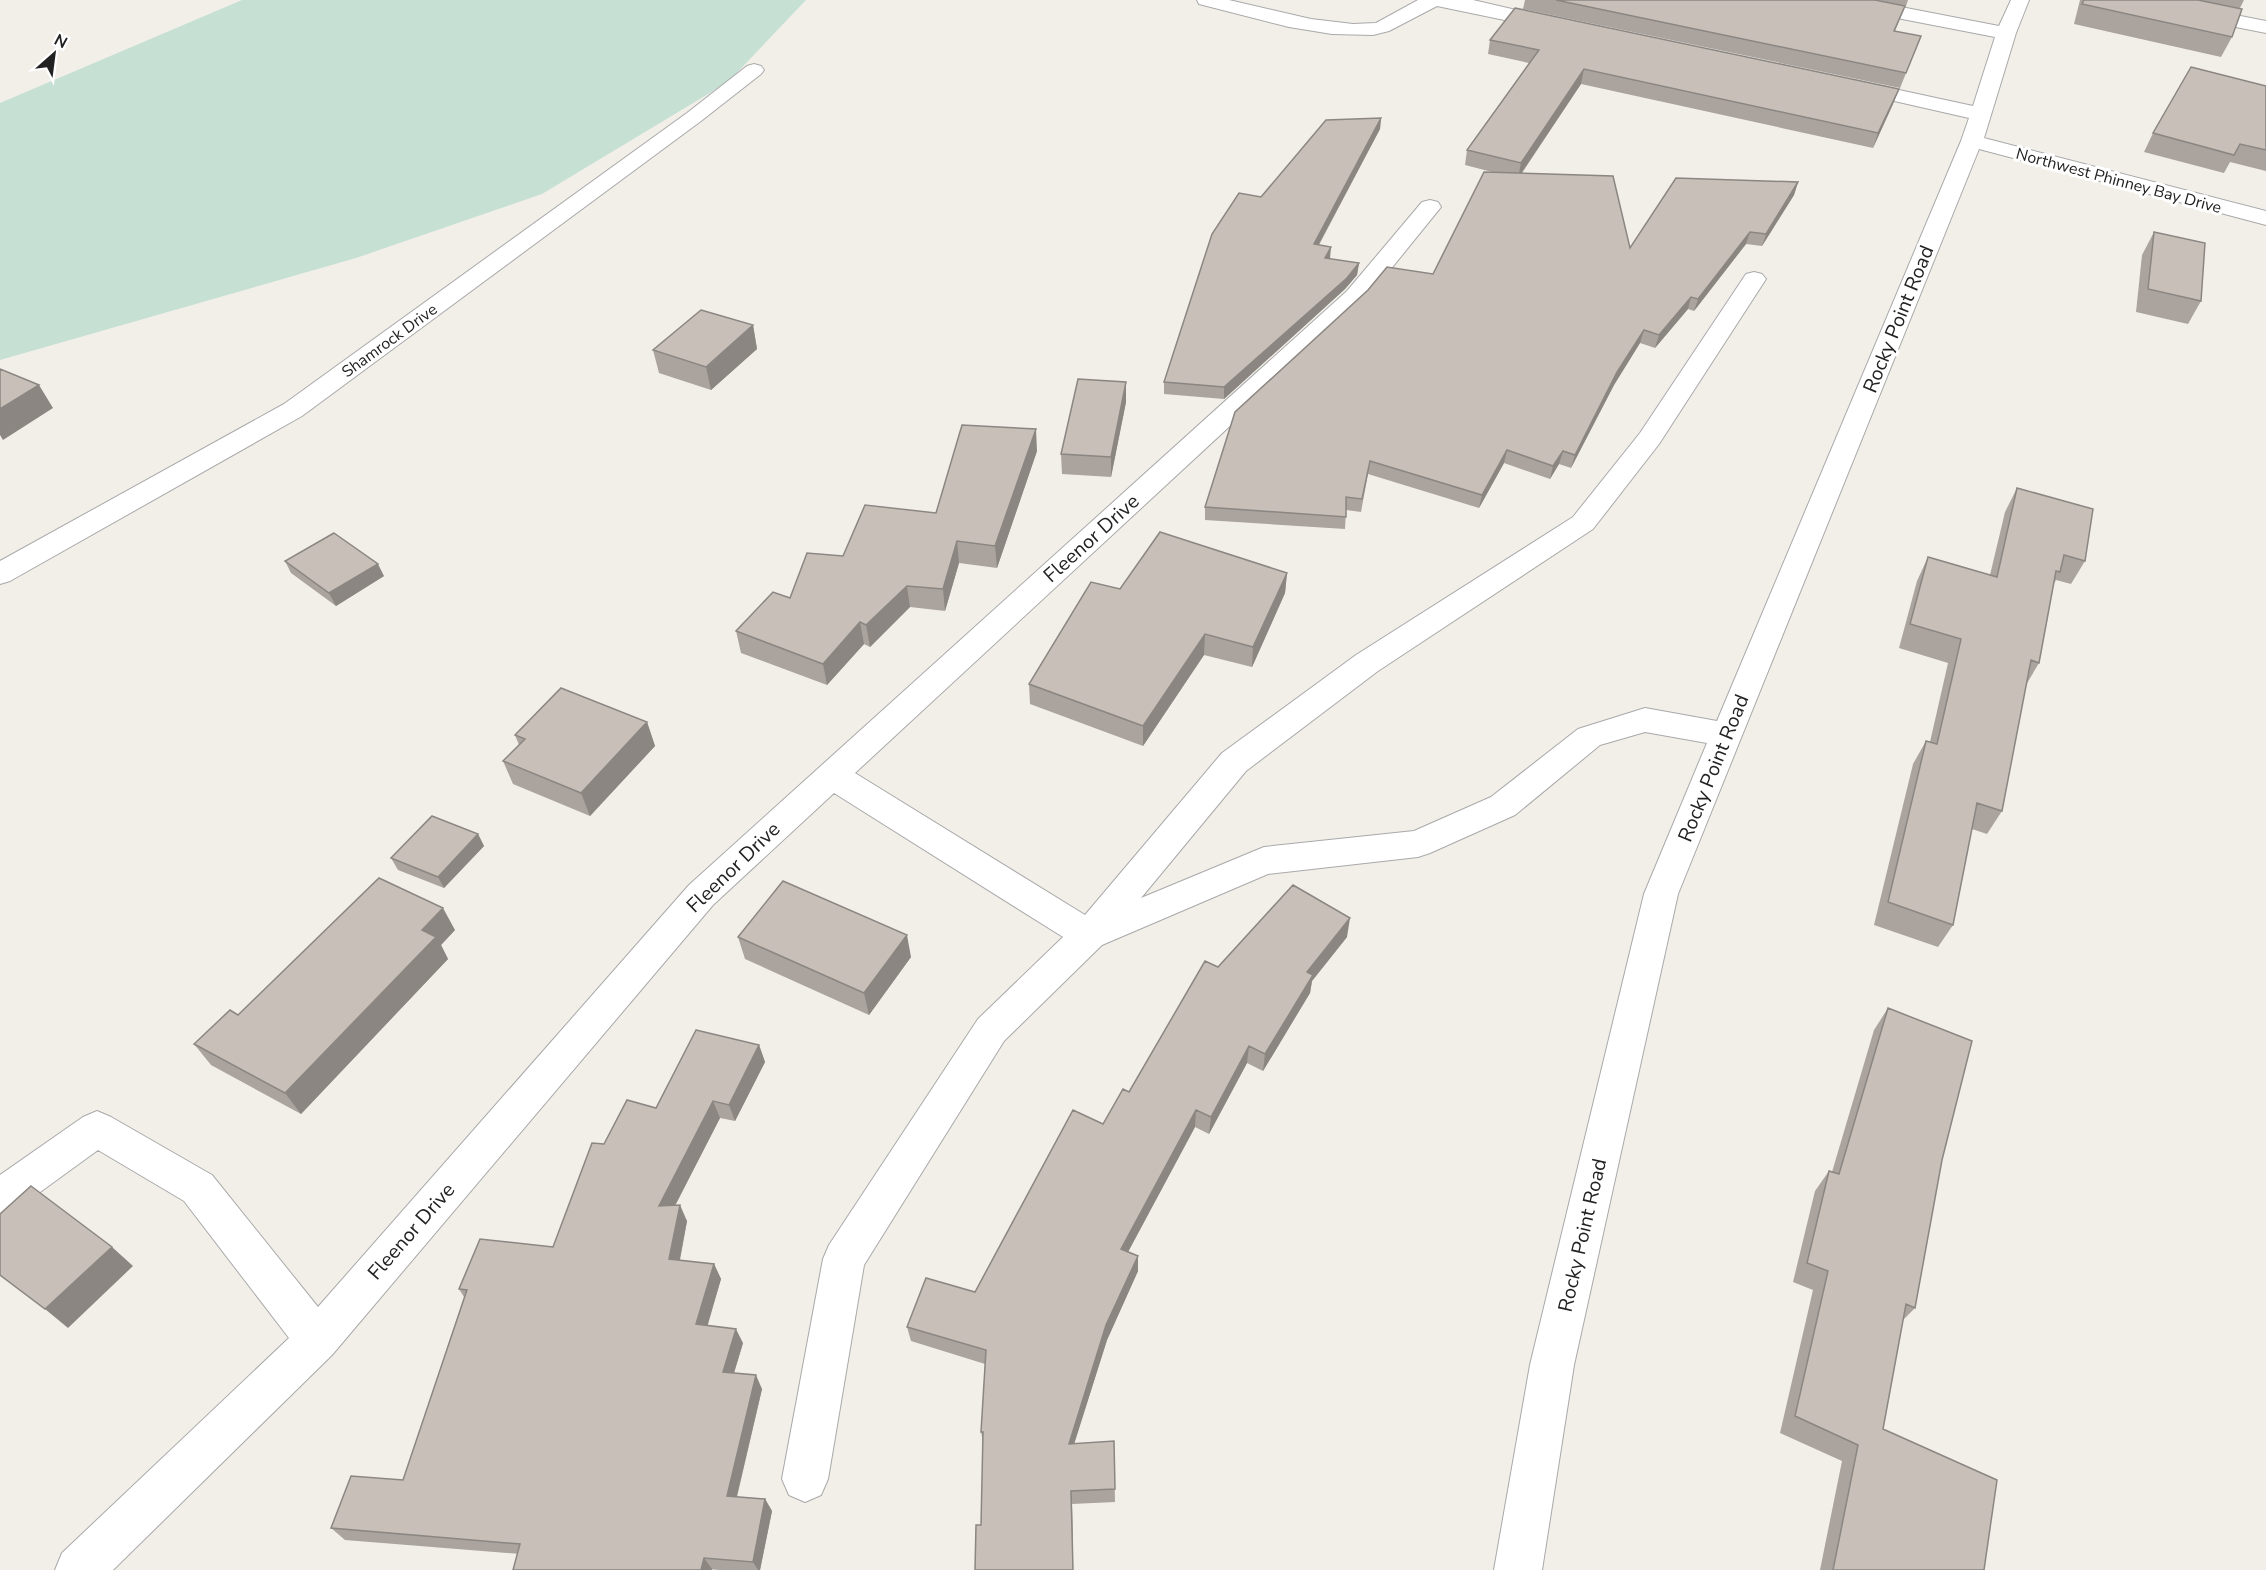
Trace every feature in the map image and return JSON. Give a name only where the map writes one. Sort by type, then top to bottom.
[{"type":"street","points":[[1206,0],[1344,29],[1375,29],[1393,23],[1420,6],[1436,0],[1467,4],[1570,28]]},
{"type":"street","points":[[1835,0],[2006,33]]},
{"type":"street","name":"Rocky Point Road","points":[[1518,1570],[1552,1365],[1661,894],[1976,128],[2006,33],[2020,0]]},
{"type":"street","points":[[2130,0],[2266,27]]},
{"type":"street","name":"Shamrock Drive","points":[[0,574],[293,410],[694,117],[754,70]]},
{"type":"street","name":"Northwest Phinney Bay Drive","points":[[1833,82],[2266,218]]},
{"type":"street","name":"Fleenor Drive","points":[[79,1570],[317,1340],[701,895],[1356,296],[1430,207]]},
{"type":"street","points":[[806,1479],[844,1259],[991,1030],[1089,935],[1234,762],[1367,663],[1583,523],[1650,438],[1754,279]]},
{"type":"street","points":[[1089,935],[1264,861],[1418,844],[1503,806],[1589,737],[1645,720],[1726,734]]},
{"type":"street","points":[[832,775],[1089,935]]},
{"type":"street","points":[[0,1198],[97,1129],[198,1188],[317,1340]]},
{"type":"green space","points":[[242,0],[806,0],[728,82],[542,194],[356,258],[0,360],[0,103]]},
{"type":"building","points":[[1556,0],[1875,0],[1905,6],[1894,31],[1921,36],[1906,73]]},
{"type":"building","points":[[2084,0],[2198,0],[2242,9],[2232,37],[2082,4]]},
{"type":"building","points":[[1515,8],[1899,89],[1878,133],[1584,69],[1521,163],[1467,150],[1539,50],[1490,40]]},
{"type":"building","points":[[2191,67],[2266,86],[2266,150],[2240,144],[2234,155],[2153,133]]},
{"type":"building","points":[[1381,118],[1314,244],[1331,247],[1325,258],[1359,263],[1347,278],[1224,387],[1164,382],[1212,234],[1239,193],[1261,197],[1326,120]]},
{"type":"building","points":[[1484,172],[1613,176],[1630,248],[1676,178],[1798,182],[1766,234],[1750,232],[1698,299],[1691,297],[1659,335],[1644,330],[1617,372],[1575,455],[1563,451],[1553,466],[1507,450],[1482,495],[1370,461],[1362,499],[1346,497],[1346,517],[1205,507],[1235,412],[1368,290],[1387,267],[1433,274]]},
{"type":"building","points":[[2154,232],[2205,243],[2201,301],[2148,289]]},
{"type":"building","points":[[701,310],[753,325],[706,367],[653,350]]},
{"type":"building","points":[[0,369],[39,385],[0,409]]},
{"type":"building","points":[[1078,379],[1126,382],[1111,457],[1061,454]]},
{"type":"building","points":[[962,425],[1036,429],[995,546],[957,541],[943,589],[907,586],[866,625],[860,622],[823,664],[736,631],[773,592],[790,598],[807,553],[843,556],[865,505],[936,513]]},
{"type":"building","points":[[2017,488],[2093,509],[2085,561],[2064,555],[2060,572],[2056,571],[2039,663],[2031,660],[2002,811],[1977,803],[1953,925],[1888,902],[1926,741],[1937,744],[1961,639],[1910,624],[1928,557],[1997,577]]},
{"type":"building","points":[[1160,532],[1287,573],[1253,647],[1205,634],[1143,726],[1029,684],[1091,582],[1120,589]]},
{"type":"building","points":[[334,533],[378,564],[329,593],[285,561]]},
{"type":"building","points":[[561,688],[647,722],[581,793],[503,761],[525,739],[515,735]]},
{"type":"building","points":[[432,816],[478,834],[438,877],[391,858]]},
{"type":"building","points":[[379,878],[443,908],[422,930],[436,937],[285,1093],[194,1044],[230,1010],[238,1015]]},
{"type":"building","points":[[783,881],[907,935],[864,993],[738,937]]},
{"type":"building","points":[[1293,885],[1350,918],[1307,972],[1313,975],[1265,1054],[1249,1046],[1211,1117],[1196,1110],[1121,1249],[1138,1256],[1106,1325],[1069,1444],[1114,1441],[1115,1489],[1071,1491],[1073,1570],[975,1570],[976,1525],[981,1525],[983,1432],[981,1432],[986,1350],[907,1327],[926,1278],[975,1292],[1073,1110],[1103,1124],[1123,1089],[1129,1092],[1205,961],[1218,967]]},
{"type":"building","points":[[1888,1008],[1972,1041],[1942,1160],[1915,1308],[1906,1304],[1883,1429],[1997,1480],[1984,1570],[1833,1570],[1858,1445],[1795,1416],[1828,1271],[1807,1263],[1829,1171],[1839,1174]]},
{"type":"building","points":[[696,1030],[759,1045],[729,1105],[713,1101],[659,1206],[680,1205],[669,1259],[714,1264],[696,1324],[736,1329],[723,1372],[756,1375],[727,1496],[765,1499],[753,1562],[704,1558],[701,1570],[513,1570],[520,1544],[331,1528],[351,1476],[403,1480],[467,1290],[459,1289],[480,1239],[553,1247],[592,1143],[604,1144],[627,1100],[656,1108]]},
{"type":"building","points":[[31,1186],[112,1247],[45,1309],[0,1275],[0,1214]]}]
